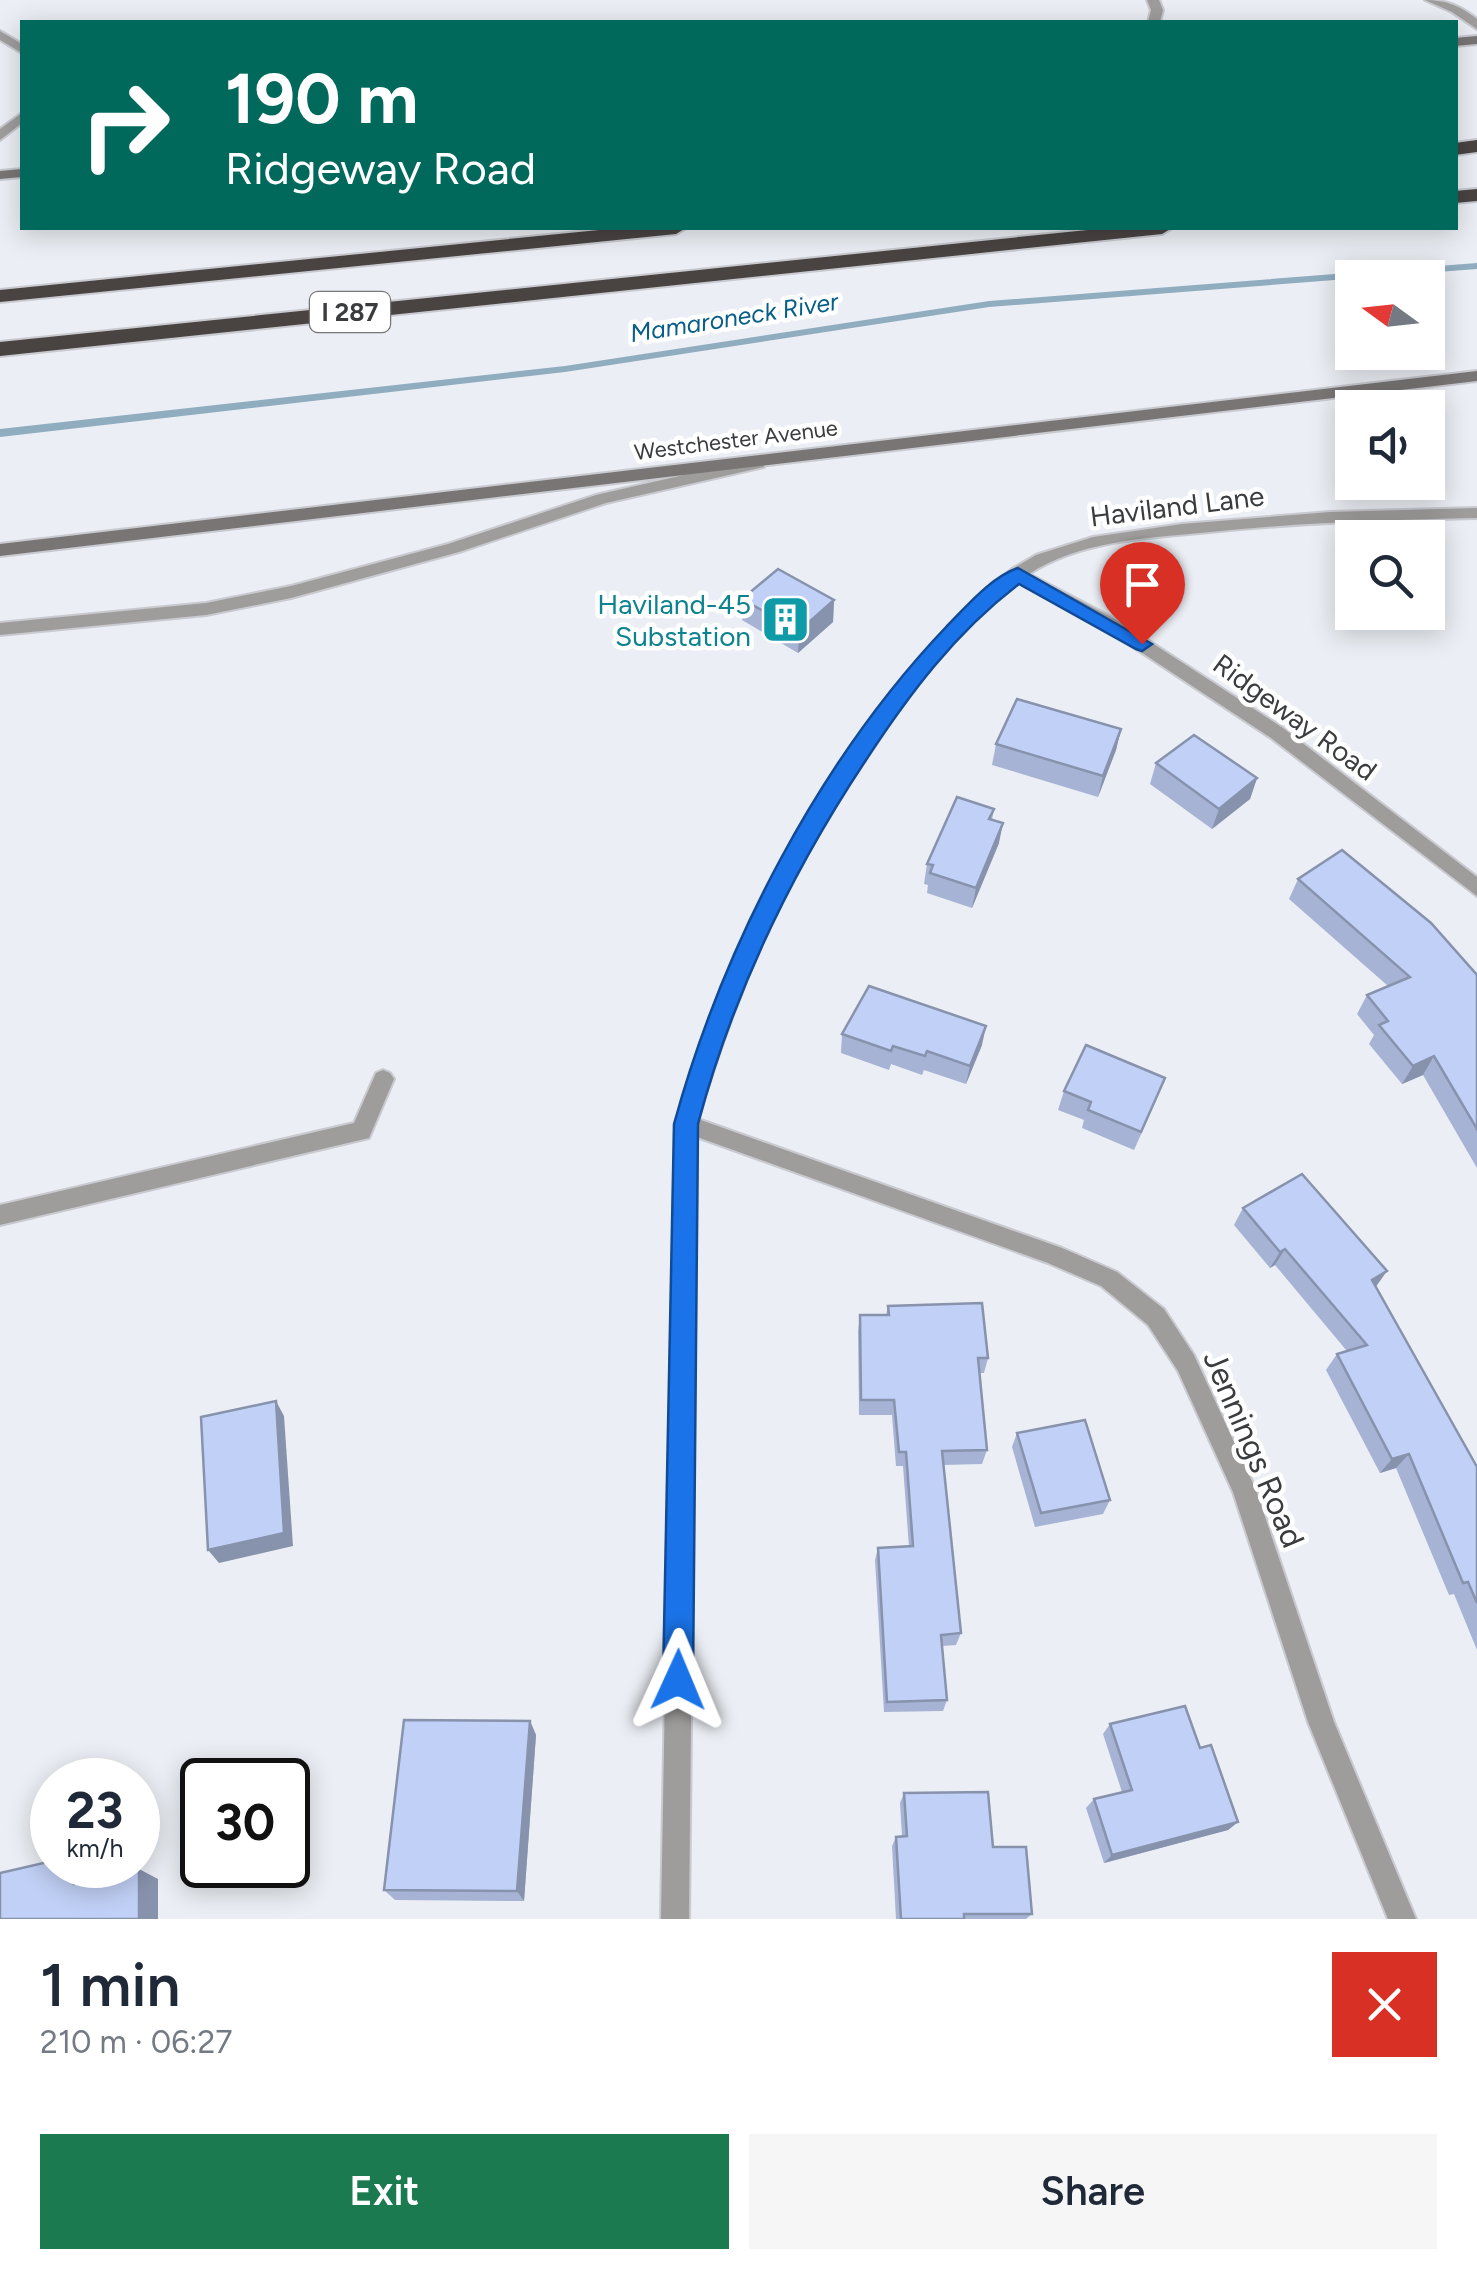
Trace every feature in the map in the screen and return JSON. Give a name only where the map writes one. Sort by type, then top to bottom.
[{"type":"highway","name":"I 287","points":[[0,296],[656,230]]},
{"type":"highway","name":"I 287","points":[[0,349],[1143,230]]},
{"type":"main road","name":"Westchester Avenue","points":[[0,550],[1477,376]]},
{"type":"street","points":[[1432,0],[1456,9],[1477,24]]},
{"type":"street","points":[[0,136],[20,119]]},
{"type":"street","points":[[0,629],[206,609],[291,592],[453,548],[602,499],[788,457]]},
{"type":"street","name":"Haviland Lane","points":[[675,1919],[686,1124],[706,1049],[746,954],[807,830],[911,676],[978,606],[1040,560],[1076,547],[1136,535],[1233,524],[1477,513]]},
{"type":"street","name":"Ridgeway Road","points":[[1018,575],[1109,623],[1263,724],[1477,888]]},
{"type":"street","points":[[0,1215],[361,1132],[383,1079]]},
{"type":"street","name":"Jennings Road","points":[[686,1124],[1054,1255],[1109,1280],[1156,1317],[1186,1362],[1244,1490],[1320,1722],[1402,1919]]},
{"type":"building","points":[[778,569],[834,600],[799,631],[742,599]]},
{"type":"building","points":[[1017,699],[1121,729],[1103,776],[996,744]]},
{"type":"building","points":[[1194,735],[1257,778],[1219,809],[1156,763]]},
{"type":"building","points":[[957,797],[994,809],[989,819],[1003,823],[976,888],[930,873],[933,865],[927,864]]},
{"type":"building","points":[[1342,850],[1431,923],[1477,975],[1477,1129],[1434,1056],[1413,1066],[1379,1025],[1388,1021],[1367,995],[1410,977],[1298,879]]},
{"type":"building","points":[[869,986],[986,1026],[970,1066],[927,1051],[925,1056],[893,1046],[891,1051],[842,1034]]},
{"type":"building","points":[[1086,1045],[1165,1078],[1141,1132],[1088,1110],[1091,1102],[1064,1091]]},
{"type":"building","points":[[1302,1174],[1387,1271],[1372,1280],[1477,1467],[1477,1603],[1468,1582],[1463,1583],[1409,1454],[1392,1459],[1337,1354],[1367,1345],[1285,1249],[1280,1252],[1243,1208]]},
{"type":"building","points":[[982,1303],[988,1358],[978,1358],[987,1450],[942,1451],[961,1633],[941,1635],[947,1700],[887,1702],[878,1548],[913,1546],[906,1452],[899,1452],[894,1400],[861,1400],[860,1315],[889,1315],[888,1306]]},
{"type":"building","points":[[276,1401],[284,1533],[208,1550],[201,1417]]},
{"type":"building","points":[[1085,1420],[1110,1500],[1041,1513],[1017,1433]]},
{"type":"building","points":[[1185,1706],[1200,1748],[1211,1745],[1238,1822],[1112,1855],[1094,1799],[1132,1790],[1110,1724]]},
{"type":"building","points":[[404,1720],[530,1721],[517,1891],[384,1890]]},
{"type":"building","points":[[988,1792],[993,1847],[1026,1847],[1032,1914],[901,1919],[896,1837],[907,1836],[904,1793]]},
{"type":"building","points":[[30,1866],[30,1888],[139,1888],[139,1919],[0,1919],[0,1873]]},
{"type":"waterway","name":"Mamaroneck River","points":[[0,433],[565,369],[989,304],[1477,266]]},
{"type":"place","name":"Haviland-45 Substation","points":[[786,620]]},
{"type":"route","points":[[678,1680],[686,1124],[706,1049],[746,954],[807,830],[911,676],[978,606],[1018,575],[1142,644]]}]
